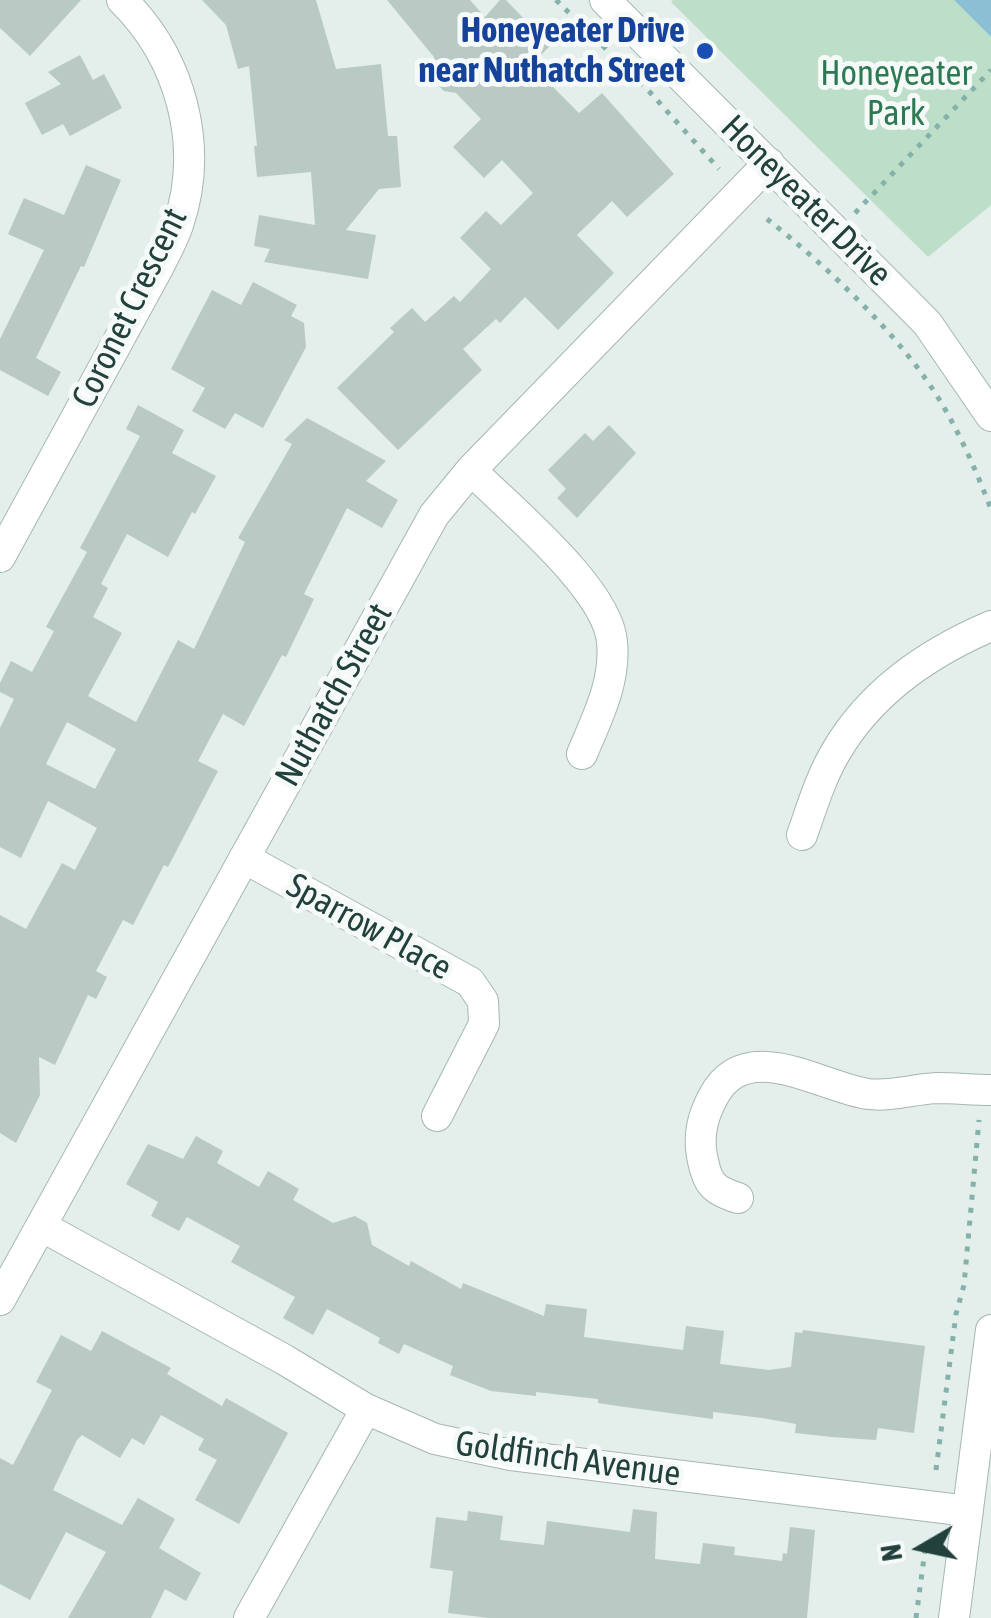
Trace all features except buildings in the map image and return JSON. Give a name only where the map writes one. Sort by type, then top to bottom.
[{"type":"street","name":"Coronet Crescent","points":[[0,557],[158,268],[178,227],[186,194],[190,158],[179,89],[163,51],[122,0]]},
{"type":"street","name":"Honeyeater Drive","points":[[604,0],[928,324],[991,416]]},
{"type":"street","name":"Nuthatch Street","points":[[0,1300],[434,515],[471,470],[769,163]]},
{"type":"street","points":[[471,470],[582,581],[608,626],[611,671],[604,703],[582,754]]},
{"type":"street","points":[[802,836],[836,751],[877,700],[931,656],[991,626]]},
{"type":"street","name":"Sparrow Place","points":[[244,858],[470,982],[483,1001],[484,1024],[437,1116]]},
{"type":"street","points":[[738,1198],[717,1192],[707,1177],[700,1129],[718,1089],[734,1076],[768,1066],[869,1094],[935,1088],[991,1090]]},
{"type":"street","name":"Goldfinch Avenue","points":[[41,1226],[366,1408],[435,1439],[511,1455],[968,1511]]},
{"type":"street","points":[[954,1618],[991,1330]]},
{"type":"street","points":[[249,1618],[366,1408]]},
{"type":"path","points":[[556,0],[647,89],[720,169]]},
{"type":"path","points":[[838,232],[991,70]]},
{"type":"path","points":[[767,219],[811,254],[878,321],[926,382],[970,456],[991,509]]},
{"type":"path","points":[[936,1470],[956,1314],[964,1286],[979,1120]]},
{"type":"path","points":[[916,1618],[925,1550]]},
{"type":"green space","name":"Honeyeater Park","points":[[673,0],[954,0],[991,37],[991,205],[928,257]]},
{"type":"water","points":[[954,0],[991,0],[991,37]]},
{"type":"place","name":"Honeyeater Drive near Nuthatch Street","points":[[705,51]]}]
